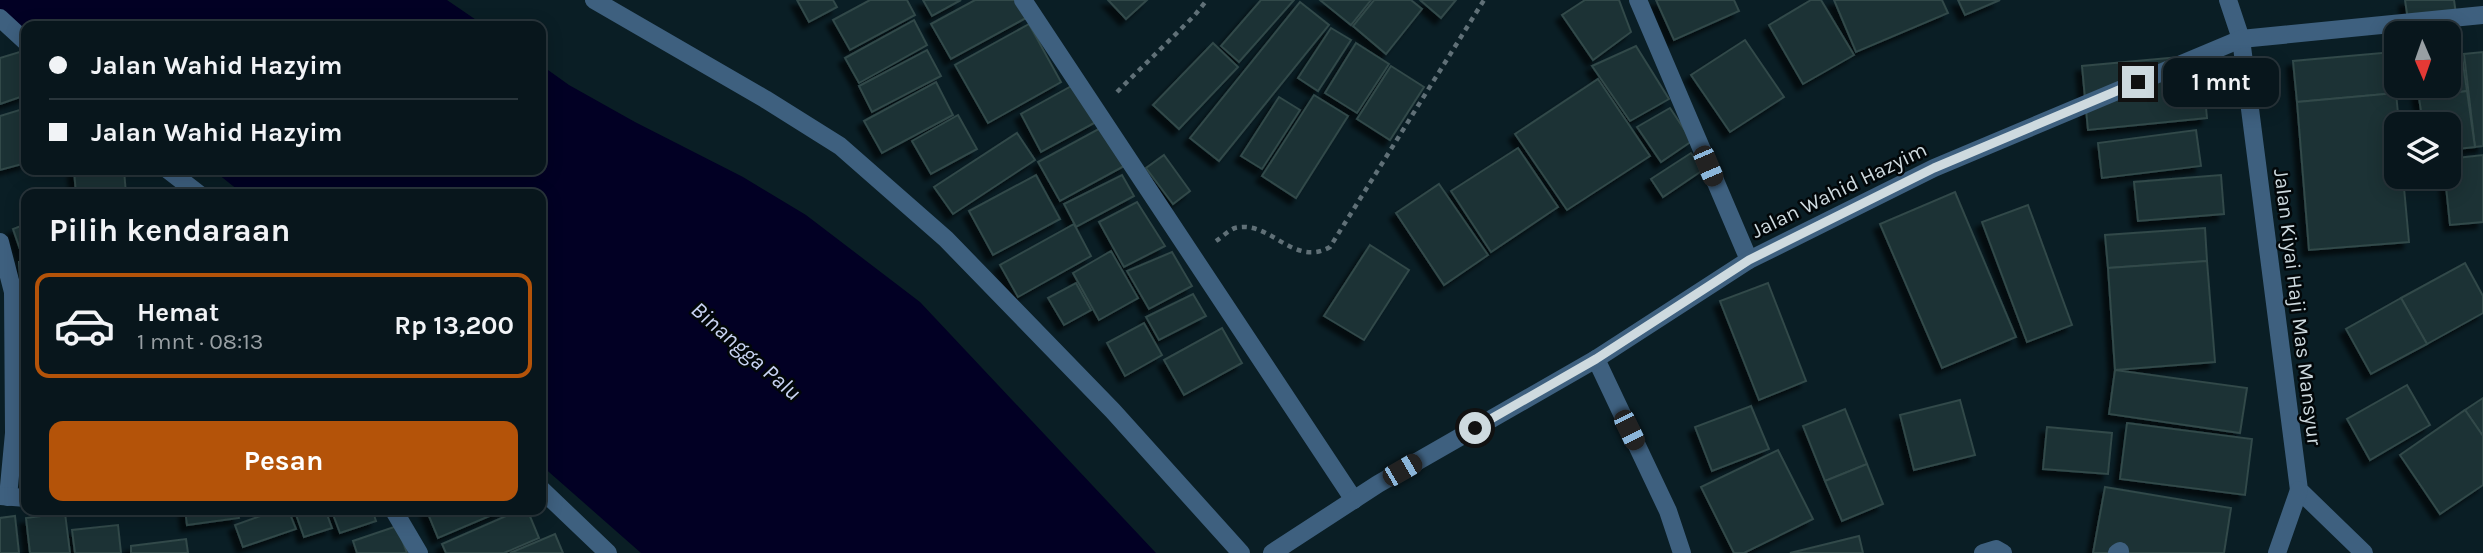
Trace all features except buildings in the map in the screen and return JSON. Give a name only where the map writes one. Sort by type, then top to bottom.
[{"type":"street","points":[[594,0],[765,99],[840,146],[946,239],[1113,411],[1241,553]]},
{"type":"street","points":[[1023,0],[1354,499]]},
{"type":"street","points":[[1638,0],[1749,260]]},
{"type":"street","name":"Jalan Kiyai Haji Mas Mansyur","points":[[2228,0],[2241,39],[2299,489]]},
{"type":"street","name":"Jalan Wahid Hazyim","points":[[1272,553],[1378,484],[1596,359],[1749,260],[1934,168],[2241,39],[2483,15]]},
{"type":"street","points":[[0,18],[21,37]]},
{"type":"street","points":[[174,175],[192,189]]},
{"type":"street","points":[[0,242],[13,292],[14,433],[4,496]]},
{"type":"street","points":[[1596,359],[1668,511],[1682,553]]},
{"type":"street","points":[[2277,553],[2299,489],[2364,553]]},
{"type":"street","points":[[546,494],[608,553]]},
{"type":"street","points":[[398,515],[419,553]]},
{"type":"street","points":[[1983,553],[1996,549],[2003,553]]},
{"type":"path","points":[[1097,112],[1207,0]]},
{"type":"path","points":[[1193,256],[1234,229],[1247,228],[1267,234],[1306,254],[1330,247],[1484,0]]},
{"type":"water","points":[[0,0],[447,0],[478,21],[21,21],[21,26],[0,12]]},
{"type":"water","name":"Binangga Palu","points":[[546,69],[569,85],[743,177],[806,215],[920,302],[1156,553],[641,553],[546,469],[546,189],[237,189],[219,175],[546,175]]},
{"type":"route","points":[[1475,428],[1596,359],[1749,260],[1934,168],[2138,82]]}]
